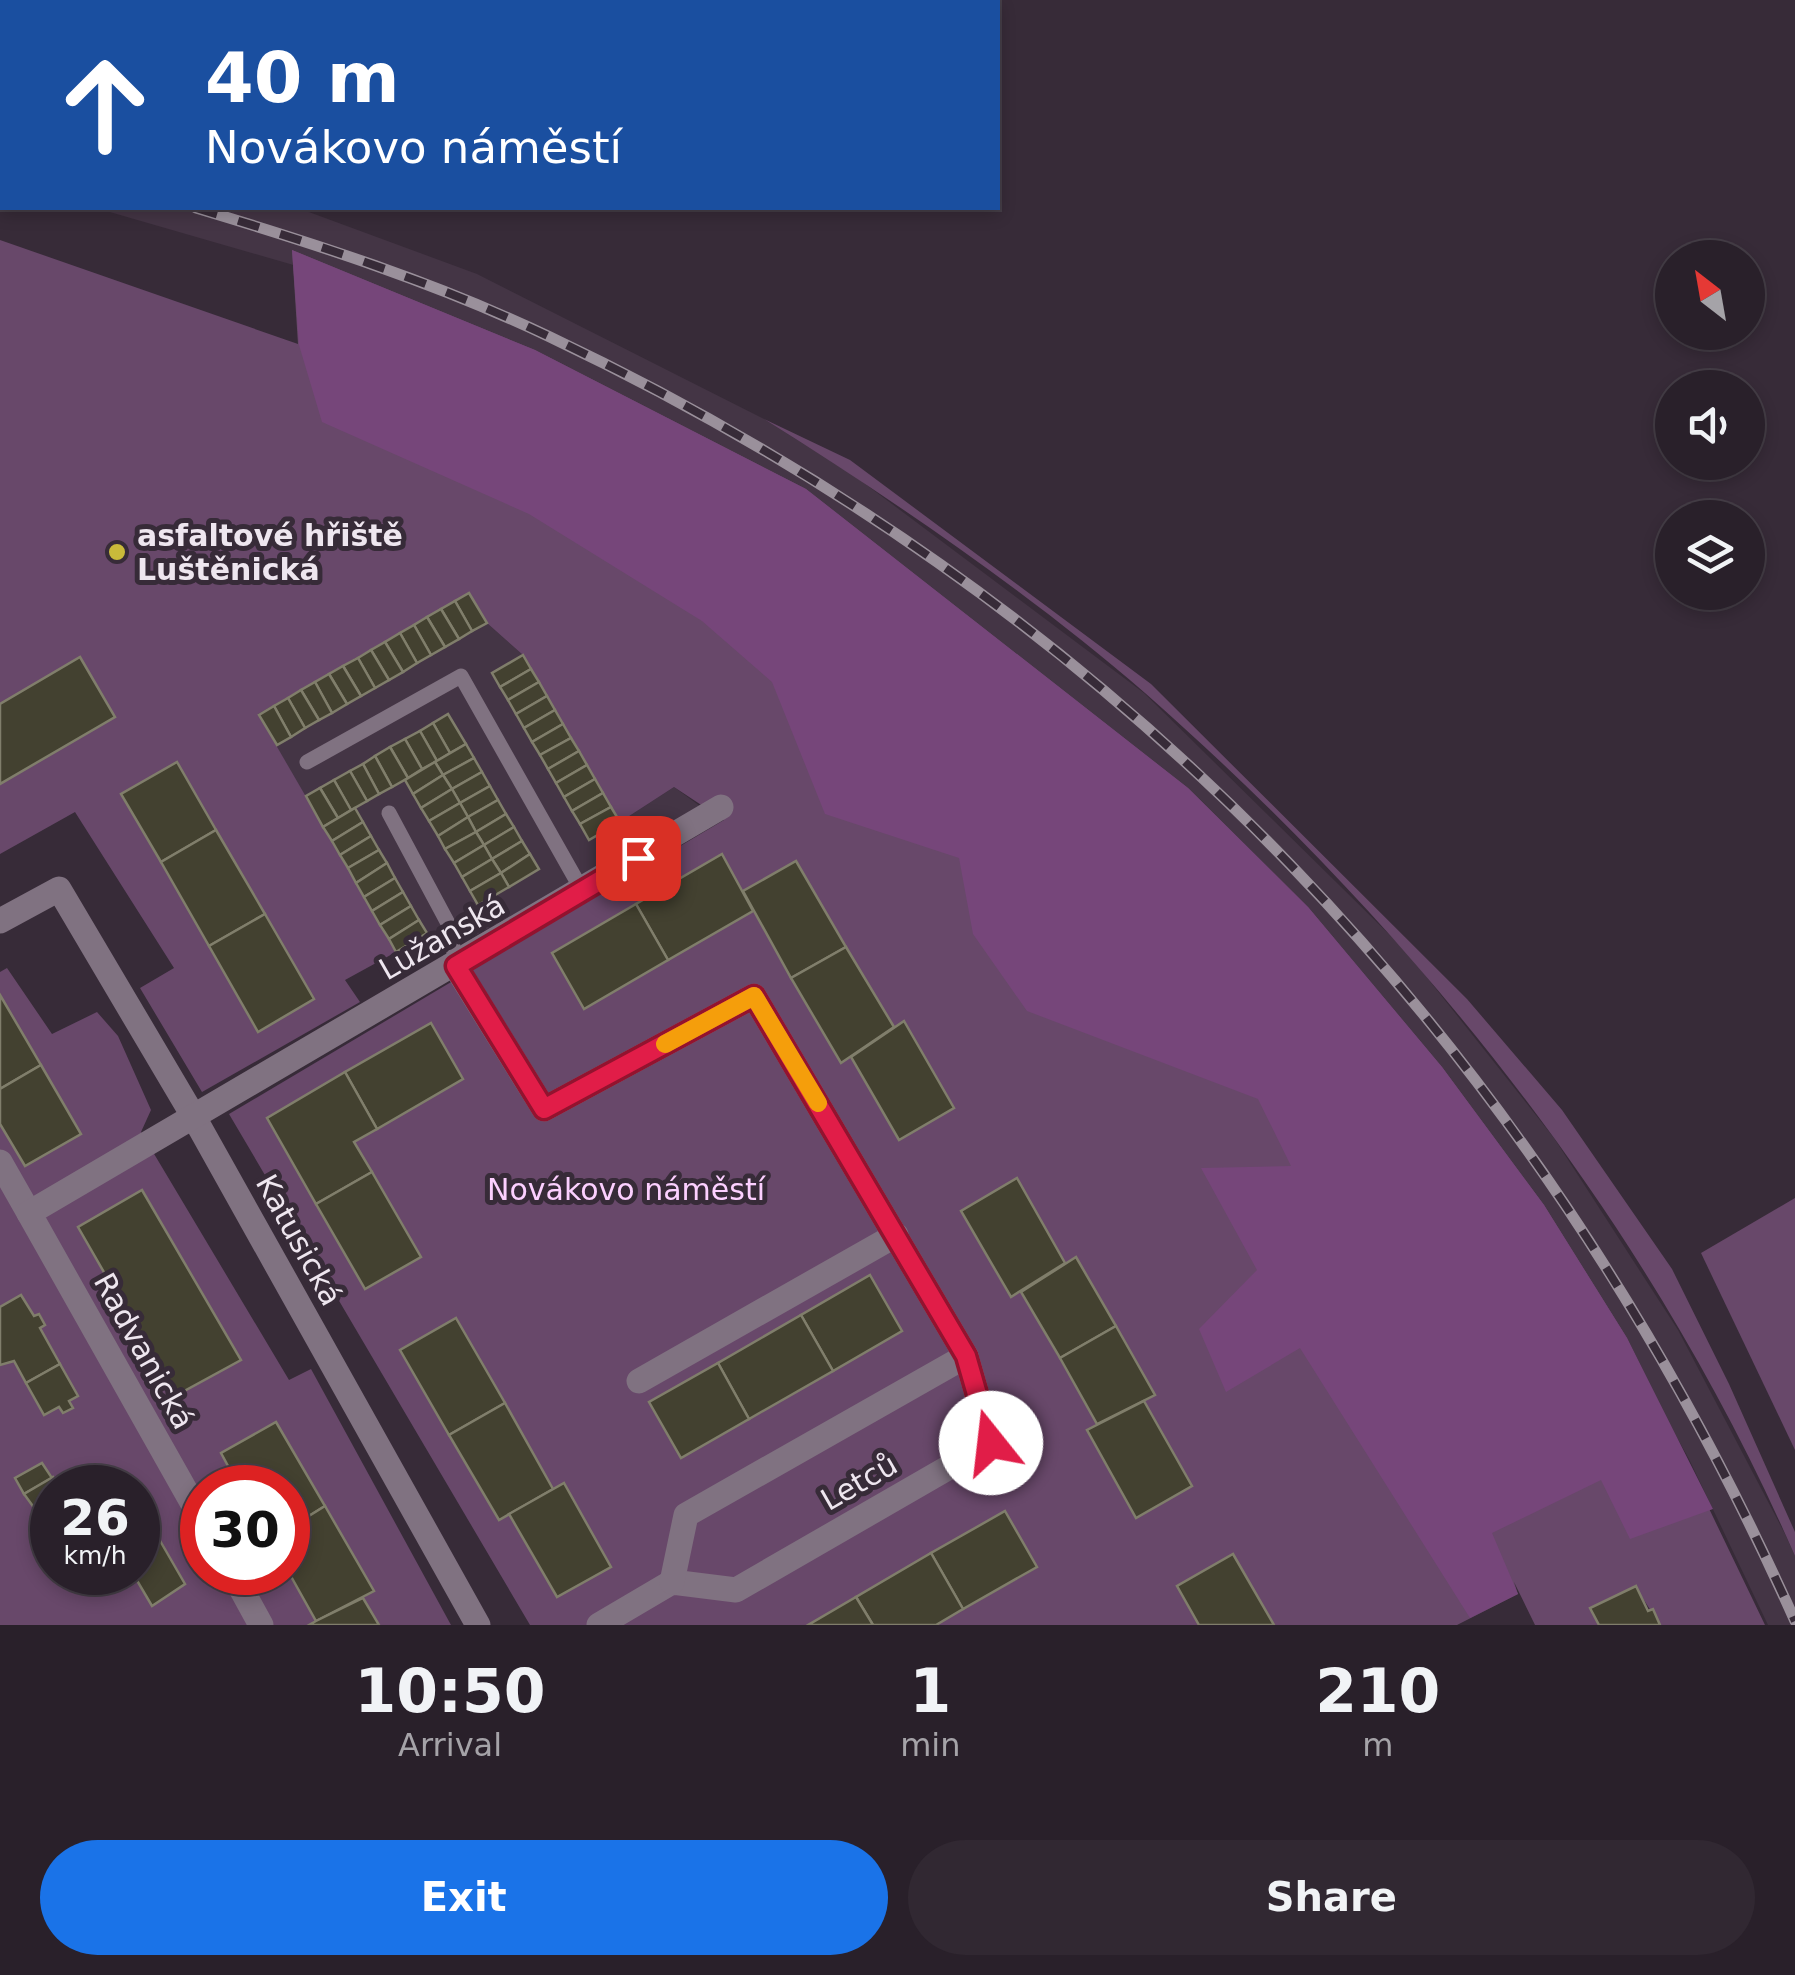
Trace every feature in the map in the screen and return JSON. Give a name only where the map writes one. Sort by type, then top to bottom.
[{"type":"street","name":"Lužanská","points":[[195,1119],[721,807]]},
{"type":"street","name":"Katusická","points":[[0,921],[59,888],[195,1119],[478,1625]]},
{"type":"street","points":[[456,966],[544,1109],[754,996],[896,1234],[639,1382]]},
{"type":"street","points":[[30,1213],[195,1119]]},
{"type":"street","name":"Radvanická","points":[[0,1162],[180,1481]]},
{"type":"street","name":"Letců","points":[[896,1234],[966,1356],[991,1443],[736,1590],[672,1582],[686,1515],[966,1356]]},
{"type":"street","points":[[599,1625],[672,1582]]},
{"type":"street","points":[[245,1595],[261,1625]]},
{"type":"lane","points":[[308,762],[461,676],[583,892]]},
{"type":"lane","points":[[389,813],[450,927],[456,966]]},
{"type":"shaded area","points":[[103,210],[303,210],[477,274],[764,419],[856,477],[1144,693],[1406,951],[1554,1138],[1678,1330],[1785,1534],[1795,1556],[1795,1625],[1768,1625],[1689,1459],[1632,1357],[297,266]]},
{"type":"shaded area","points":[[292,250],[535,350],[806,489],[1188,788],[1308,907],[1442,1067],[1544,1205],[1627,1338],[1713,1509],[1630,1539],[1601,1480],[1492,1533],[1518,1594],[1470,1618],[1300,1348],[1226,1392],[1199,1329],[1257,1270],[1201,1168],[1291,1166],[1258,1099],[1027,1011],[973,934],[959,858],[825,814],[772,682],[702,621],[529,514],[322,422],[299,345]]},
{"type":"shaded area","points":[[469,593],[487,623],[523,655],[620,822],[674,787],[704,809],[402,976],[396,952],[257,714]]},
{"type":"green space","name":"Novákovo náměstí","points":[[0,240],[298,344],[292,250],[535,350],[806,489],[1188,788],[1308,907],[1442,1067],[1544,1205],[1627,1338],[1765,1625],[1660,1625],[1635,1586],[1591,1607],[1599,1625],[1535,1625],[1514,1582],[1518,1594],[1457,1625],[1274,1625],[1232,1554],[1177,1586],[1199,1625],[936,1625],[1037,1568],[1004,1511],[808,1625],[530,1625],[229,1114],[724,820],[674,787],[620,822],[523,655],[487,623],[469,593],[258,714],[396,952],[345,980],[360,1002],[202,1092],[140,988],[174,968],[75,812],[0,854],[0,784],[114,716],[79,657],[0,704]],"holes":[[[177,763],[314,999],[259,1031],[121,794]],[[721,854],[743,891],[796,861],[894,1027],[905,1022],[954,1108],[898,1139],[851,1057],[840,1062],[753,911],[583,1008],[552,952]],[[431,1023],[463,1079],[354,1142],[421,1257],[365,1289],[267,1118]],[[1016,1179],[1065,1263],[1076,1257],[1155,1395],[1144,1401],[1192,1485],[1136,1517],[1087,1431],[1097,1424],[1021,1292],[1010,1297],[961,1211]],[[871,1276],[901,1331],[680,1457],[650,1402]],[[455,1318],[553,1489],[611,1567],[557,1597],[509,1514],[498,1519],[400,1350]]]},
{"type":"green space","points":[[764,419],[850,460],[1151,684],[1467,999],[1562,1110],[1672,1269],[1795,1532],[1795,1556],[1737,1433],[1671,1314],[1597,1200],[1518,1089],[1432,983],[1341,882],[1245,785],[1101,656],[960,549]]},
{"type":"green space","points":[[7,968],[52,1034],[97,1012],[118,1036],[151,1110],[141,1132],[289,1380],[311,1369],[451,1625],[379,1625],[363,1598],[374,1591],[310,1481],[310,1465],[301,1465],[276,1422],[221,1453],[228,1465],[180,1465],[180,1578],[160,1542],[160,1465],[30,1465],[30,1470],[15,1478],[30,1501],[30,1595],[145,1595],[151,1605],[180,1587],[180,1595],[301,1595],[316,1621],[309,1625],[0,1625],[0,1365],[14,1361],[44,1415],[59,1407],[64,1413],[72,1408],[69,1401],[77,1396],[40,1328],[45,1324],[40,1314],[34,1316],[21,1295],[0,1307],[0,1124],[25,1166],[81,1134],[0,995],[0,972]],"holes":[[[143,1190],[240,1359],[175,1396],[79,1227]]]},
{"type":"green space","points":[[1795,1198],[1795,1450],[1701,1253]]},
{"type":"building","points":[[469,593],[487,623],[472,631],[455,601]]},
{"type":"building","points":[[455,601],[472,631],[459,639],[441,609]]},
{"type":"building","points":[[441,609],[459,639],[445,647],[427,617]]},
{"type":"building","points":[[427,617],[445,647],[431,655],[414,625]]},
{"type":"building","points":[[414,625],[431,655],[417,663],[400,633]]},
{"type":"building","points":[[400,633],[417,663],[403,672],[385,642]]},
{"type":"building","points":[[385,642],[403,672],[389,680],[371,650]]},
{"type":"building","points":[[371,650],[389,680],[375,688],[358,658]]},
{"type":"building","points":[[523,655],[531,669],[500,687],[492,673]]},
{"type":"building","points":[[80,657],[115,717],[0,784],[0,704]]},
{"type":"building","points":[[358,658],[375,688],[361,696],[343,666]]},
{"type":"building","points":[[343,666],[361,696],[347,704],[329,674]]},
{"type":"building","points":[[531,669],[539,682],[508,700],[500,687]]},
{"type":"building","points":[[329,674],[347,704],[332,713],[315,682]]},
{"type":"building","points":[[315,682],[332,713],[319,720],[301,690]]},
{"type":"building","points":[[539,682],[547,696],[516,714],[508,700]]},
{"type":"building","points":[[301,690],[319,720],[305,728],[288,698]]},
{"type":"building","points":[[547,696],[555,710],[524,728],[516,714]]},
{"type":"building","points":[[288,698],[305,728],[291,737],[274,706]]},
{"type":"building","points":[[274,706],[291,737],[277,745],[259,715]]},
{"type":"building","points":[[555,710],[563,724],[532,742],[524,728]]},
{"type":"building","points":[[448,714],[466,744],[450,753],[433,723]]},
{"type":"building","points":[[433,723],[450,753],[437,761],[420,731]]},
{"type":"building","points":[[563,724],[571,738],[540,755],[532,742]]},
{"type":"building","points":[[420,731],[437,761],[422,769],[405,739]]},
{"type":"building","points":[[571,738],[579,751],[548,769],[540,755]]},
{"type":"building","points":[[405,739],[422,769],[408,778],[390,747]]},
{"type":"building","points":[[466,744],[474,758],[443,775],[435,762]]},
{"type":"building","points":[[390,747],[408,778],[392,787],[375,756]]},
{"type":"building","points":[[579,751],[587,765],[556,783],[548,769]]},
{"type":"building","points":[[375,756],[392,787],[379,794],[363,764]]},
{"type":"building","points":[[474,758],[482,772],[452,789],[443,775]]},
{"type":"building","points":[[177,762],[216,830],[161,862],[121,794]]},
{"type":"building","points":[[435,762],[443,775],[413,794],[405,780]]},
{"type":"building","points":[[363,764],[379,794],[367,801],[350,771]]},
{"type":"building","points":[[587,765],[595,779],[564,797],[556,783]]},
{"type":"building","points":[[350,771],[367,801],[351,810],[334,780]]},
{"type":"building","points":[[482,772],[490,786],[460,803],[452,789]]},
{"type":"building","points":[[443,775],[452,789],[421,808],[413,794]]},
{"type":"building","points":[[595,779],[603,793],[572,811],[564,797]]},
{"type":"building","points":[[334,780],[351,810],[338,818],[320,788]]},
{"type":"building","points":[[490,786],[498,800],[468,817],[460,803]]},
{"type":"building","points":[[320,788],[338,818],[323,827],[306,796]]},
{"type":"building","points":[[452,789],[460,803],[429,821],[421,808]]},
{"type":"building","points":[[603,793],[611,807],[580,824],[572,811]]},
{"type":"building","points":[[498,800],[506,814],[476,832],[468,817]]},
{"type":"building","points":[[460,803],[468,817],[438,836],[429,821]]},
{"type":"building","points":[[611,807],[620,822],[589,840],[580,824]]},
{"type":"building","points":[[355,808],[363,822],[332,841],[323,827]]},
{"type":"building","points":[[506,814],[514,827],[484,845],[476,832]]},
{"type":"building","points":[[468,817],[476,832],[445,849],[438,836]]},
{"type":"building","points":[[363,822],[371,836],[340,855],[332,841]]},
{"type":"building","points":[[514,827],[522,841],[492,859],[484,845]]},
{"type":"building","points":[[216,830],[265,914],[209,946],[161,862]]},
{"type":"building","points":[[476,832],[484,845],[454,863],[445,849]]},
{"type":"building","points":[[371,836],[379,850],[348,868],[340,855]]},
{"type":"building","points":[[522,841],[530,854],[501,873],[492,859]]},
{"type":"building","points":[[484,845],[492,859],[462,877],[454,863]]},
{"type":"building","points":[[379,850],[387,863],[356,883],[348,868]]},
{"type":"building","points":[[530,854],[539,869],[509,887],[501,873]]},
{"type":"building","points":[[722,854],[753,911],[668,960],[636,904]]},
{"type":"building","points":[[492,859],[501,873],[470,891],[462,877]]},
{"type":"building","points":[[796,861],[846,947],[791,978],[743,891]]},
{"type":"building","points":[[387,863],[395,878],[364,897],[356,883]]},
{"type":"building","points":[[501,873],[509,887],[478,905],[470,891]]},
{"type":"building","points":[[395,878],[403,892],[372,911],[364,897]]},
{"type":"building","points":[[403,892],[411,906],[380,925],[372,911]]},
{"type":"building","points":[[636,904],[668,960],[584,1009],[552,953]]},
{"type":"building","points":[[411,906],[419,920],[389,939],[380,925]]},
{"type":"building","points":[[265,914],[314,999],[258,1032],[209,946]]},
{"type":"building","points":[[419,920],[427,933],[396,952],[389,939]]},
{"type":"building","points":[[846,947],[894,1027],[841,1063],[791,978]]},
{"type":"building","points":[[0,995],[41,1065],[0,1089]]},
{"type":"building","points":[[904,1021],[954,1108],[899,1140],[851,1057]]},
{"type":"building","points":[[431,1023],[463,1079],[377,1129],[345,1072]]},
{"type":"building","points":[[41,1065],[81,1134],[25,1166],[0,1124],[0,1089]]},
{"type":"building","points":[[345,1072],[377,1129],[354,1142],[372,1172],[316,1204],[267,1118]]},
{"type":"building","points":[[372,1172],[421,1257],[365,1289],[316,1204]]},
{"type":"building","points":[[1017,1178],[1065,1263],[1011,1297],[961,1211]]},
{"type":"building","points":[[142,1190],[241,1360],[175,1396],[78,1227]]},
{"type":"building","points":[[1076,1257],[1116,1326],[1060,1358],[1021,1292]]},
{"type":"building","points":[[870,1275],[902,1331],[833,1371],[801,1315]]},
{"type":"building","points":[[21,1295],[34,1316],[39,1314],[45,1325],[40,1328],[60,1364],[26,1383],[14,1361],[0,1365],[0,1307]]},
{"type":"building","points":[[801,1315],[833,1371],[749,1419],[718,1363]]},
{"type":"building","points":[[456,1318],[505,1403],[449,1435],[400,1350]]},
{"type":"building","points":[[1116,1326],[1155,1395],[1097,1424],[1060,1358]]},
{"type":"building","points":[[718,1363],[749,1419],[681,1458],[649,1402]]},
{"type":"building","points":[[60,1364],[78,1396],[69,1401],[73,1408],[63,1413],[59,1407],[44,1415],[26,1383]]},
{"type":"building","points":[[1144,1401],[1192,1486],[1136,1518],[1087,1430]]},
{"type":"building","points":[[505,1403],[553,1489],[499,1520],[449,1435]]},
{"type":"building","points":[[276,1422],[301,1465],[228,1465],[221,1453]]},
{"type":"building","points":[[30,1470],[30,1491],[24,1494],[15,1478]]},
{"type":"building","points":[[310,1480],[325,1506],[310,1515]]},
{"type":"building","points":[[564,1483],[611,1567],[557,1597],[509,1514]]},
{"type":"building","points":[[325,1506],[374,1591],[316,1621],[301,1595],[310,1595],[310,1515]]},
{"type":"building","points":[[1005,1511],[1037,1567],[963,1609],[931,1553]]},
{"type":"building","points":[[160,1541],[180,1575],[180,1587],[152,1606],[146,1595],[160,1595]]},
{"type":"building","points":[[931,1553],[963,1609],[936,1625],[873,1625],[856,1597]]},
{"type":"building","points":[[1233,1554],[1274,1625],[1199,1625],[1177,1586]]},
{"type":"building","points":[[1636,1586],[1660,1625],[1599,1625],[1590,1608]]},
{"type":"building","points":[[856,1597],[873,1625],[808,1625]]},
{"type":"building","points":[[363,1598],[379,1625],[309,1625],[316,1621]]},
{"type":"railway","points":[[202,210],[376,266],[507,317],[757,446],[950,571],[1127,710],[1290,865],[1439,1033],[1572,1215],[1691,1412],[1795,1621]]},
{"type":"slow traffic","points":[[665,1044],[754,996],[818,1103]]},
{"type":"place","name":"asfaltové hřiště Luštěnická","points":[[117,552]]},
{"type":"route","points":[[638,858],[456,966],[544,1109],[754,996],[966,1356],[991,1443]]}]
